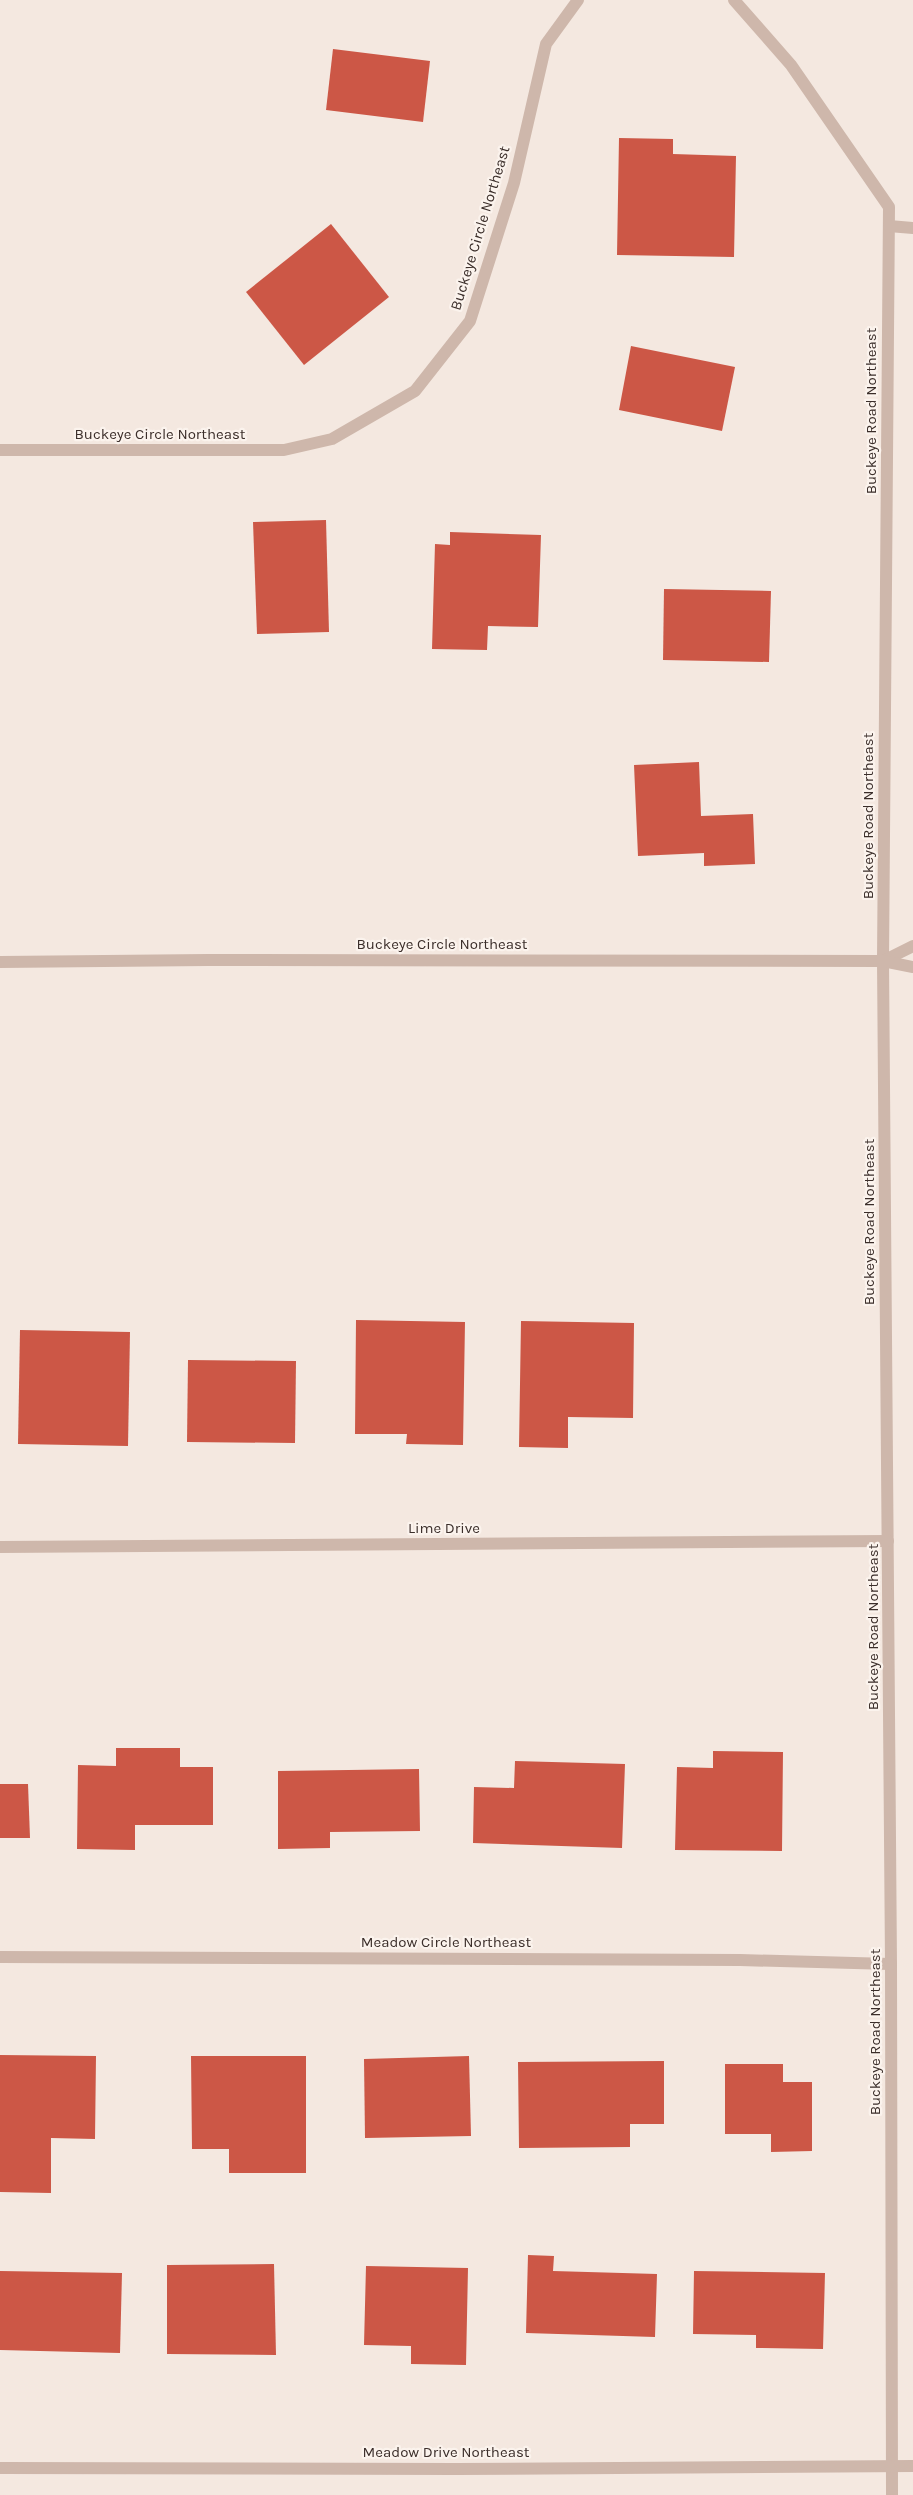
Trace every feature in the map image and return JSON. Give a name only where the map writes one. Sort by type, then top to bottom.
[{"type":"street","name":"Buckeye Circle Northeast","points":[[0,450],[284,450],[332,439],[415,392],[470,321],[514,183],[546,44],[578,0]]},
{"type":"street","name":"Buckeye Road Northeast","points":[[734,0],[791,65],[889,207],[883,961],[892,1964],[892,2495]]},
{"type":"street","points":[[889,226],[913,228]]},
{"type":"street","points":[[883,961],[913,946]]},
{"type":"street","name":"Buckeye Circle Northeast","points":[[0,962],[198,960],[883,961],[913,967]]},
{"type":"street","name":"Lime Drive","points":[[0,1547],[888,1541]]},
{"type":"street","name":"Meadow Circle Northeast","points":[[0,1957],[740,1960],[892,1964]]},
{"type":"street","name":"Meadow Drive Northeast","points":[[0,2468],[456,2469],[913,2466]]},
{"type":"building","points":[[333,49],[430,61],[423,122],[326,110]]},
{"type":"building","points":[[619,138],[673,139],[673,154],[736,156],[734,257],[617,255]]},
{"type":"building","points":[[331,224],[389,297],[304,365],[246,292]]},
{"type":"building","points":[[631,346],[735,367],[722,431],[619,410]]},
{"type":"building","points":[[326,520],[329,632],[257,634],[253,522]]},
{"type":"building","points":[[450,532],[541,535],[538,627],[488,626],[487,650],[432,649],[435,544],[450,545]]},
{"type":"building","points":[[664,589],[771,591],[769,662],[663,660]]},
{"type":"building","points":[[699,762],[701,816],[753,814],[755,864],[704,866],[704,853],[638,856],[634,765]]},
{"type":"building","points":[[356,1320],[465,1322],[463,1445],[406,1444],[407,1434],[355,1434]]},
{"type":"building","points":[[521,1321],[634,1323],[633,1418],[568,1417],[568,1448],[519,1447]]},
{"type":"building","points":[[20,1330],[130,1332],[128,1446],[18,1444]]},
{"type":"building","points":[[188,1360],[296,1361],[295,1443],[187,1442]]},
{"type":"building","points":[[116,1748],[180,1748],[180,1767],[213,1767],[213,1825],[135,1825],[135,1850],[77,1849],[78,1765],[116,1766]]},
{"type":"building","points":[[713,1751],[783,1752],[782,1851],[675,1850],[677,1767],[713,1768]]},
{"type":"building","points":[[515,1761],[625,1764],[622,1848],[473,1843],[474,1787],[514,1788]]},
{"type":"building","points":[[419,1769],[420,1831],[330,1832],[330,1848],[278,1849],[278,1771]]},
{"type":"building","points":[[0,1784],[28,1784],[30,1838],[0,1838]]},
{"type":"building","points":[[0,2055],[96,2056],[95,2139],[51,2138],[51,2193],[0,2192]]},
{"type":"building","points":[[191,2056],[306,2056],[306,2173],[229,2173],[229,2149],[192,2149]]},
{"type":"building","points":[[469,2056],[471,2136],[365,2138],[364,2059]]},
{"type":"building","points":[[664,2061],[664,2124],[630,2124],[630,2147],[519,2148],[518,2062]]},
{"type":"building","points":[[725,2064],[783,2064],[783,2082],[812,2082],[812,2151],[771,2152],[771,2134],[725,2134]]},
{"type":"building","points":[[528,2255],[554,2256],[553,2271],[657,2274],[655,2337],[526,2333]]},
{"type":"building","points":[[274,2264],[276,2355],[167,2354],[167,2265]]},
{"type":"building","points":[[366,2266],[468,2268],[466,2365],[411,2364],[411,2346],[364,2345]]},
{"type":"building","points":[[0,2271],[122,2273],[120,2353],[0,2350]]},
{"type":"building","points":[[694,2271],[825,2273],[823,2349],[756,2348],[756,2335],[693,2334]]}]
